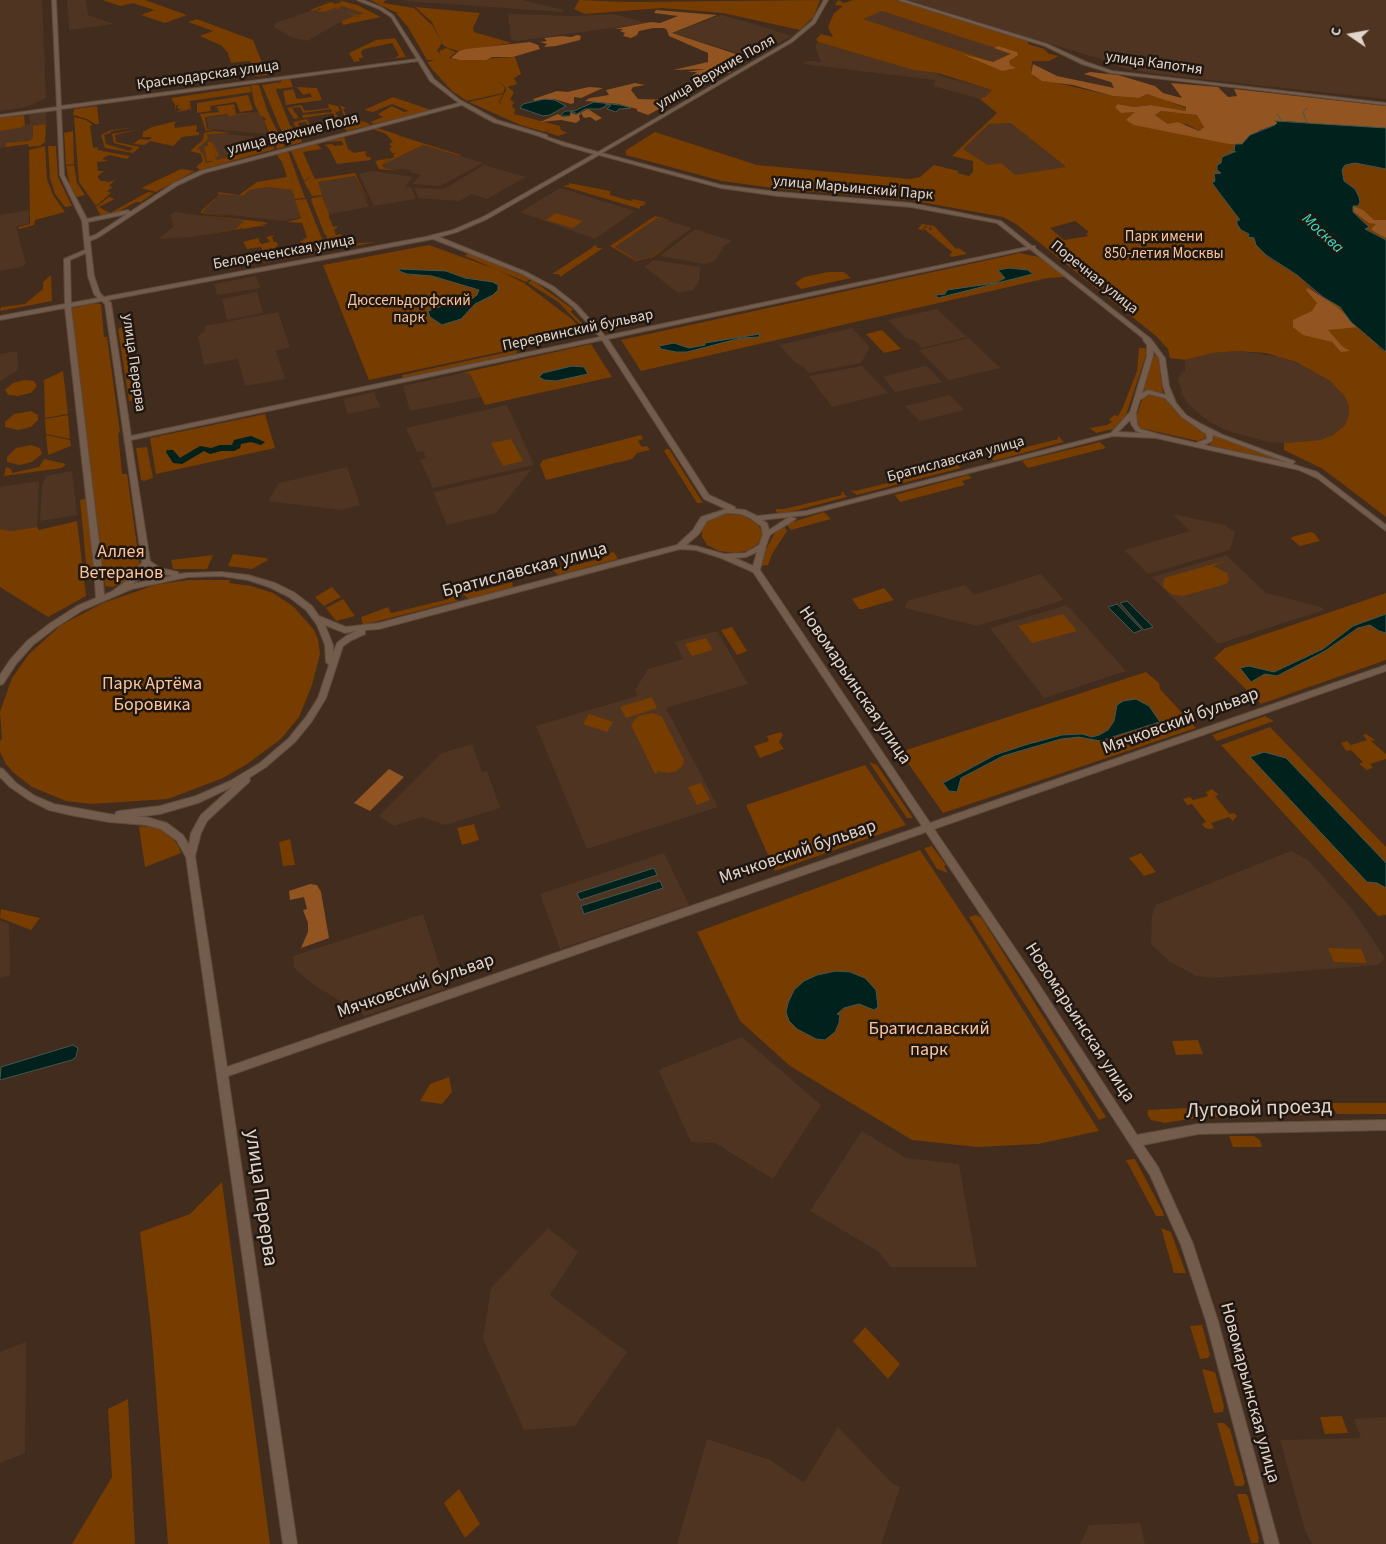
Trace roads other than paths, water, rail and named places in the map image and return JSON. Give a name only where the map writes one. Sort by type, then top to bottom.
[{"type":"main road","name":"улица Перерва","points":[[54,0],[62,175],[85,221],[89,250]]},
{"type":"main road","points":[[359,0],[380,8],[392,16],[432,80],[462,104],[495,121],[613,157]]},
{"type":"main road","name":"улица Верхние Поля","points":[[600,153],[795,39],[814,22],[826,0]]},
{"type":"main road","name":"улица Верхние Поля","points":[[600,153],[798,41],[817,25],[831,0]]},
{"type":"main road","name":"улица Капотня","points":[[900,0],[1046,44],[1084,63],[1111,72],[1386,104]]},
{"type":"main road","name":"Краснодарская улица","points":[[0,116],[419,60]]},
{"type":"main road","name":"улица Верхние Поля","points":[[88,240],[176,184],[208,170],[462,104]]},
{"type":"main road","points":[[589,150],[590,156],[611,152],[613,157]]},
{"type":"main road","name":"улица Марьинский Парк","points":[[600,153],[742,190],[898,204],[986,218],[1004,224],[1033,247]]},
{"type":"main road","name":"Белореченская улица","points":[[434,237],[485,218],[600,153]]},
{"type":"main road","name":"улица Верхние Поля","points":[[85,221],[125,214],[138,208]]},
{"type":"main road","points":[[434,237],[511,267],[542,282],[575,306],[604,338],[706,498],[742,512]]},
{"type":"main road","name":"Поречная улица","points":[[1033,247],[1149,340],[1161,355],[1166,390],[1173,403],[1184,416],[1209,433],[1211,439],[1206,444],[1191,443]]},
{"type":"main road","name":"Перервинский бульвар","points":[[604,338],[1033,247]]},
{"type":"main road","points":[[67,259],[68,305],[99,575],[100,598]]},
{"type":"main road","name":"улица Перерва","points":[[103,299],[108,303],[146,562]]},
{"type":"main road","name":"Белореченская улица","points":[[0,318],[103,299]]},
{"type":"main road","name":"Поречная улица","points":[[1137,331],[1149,343],[1150,351],[1133,413],[1135,427],[1142,432],[1156,436],[1301,468],[1318,476]]},
{"type":"main road","name":"Поречная улица","points":[[1137,399],[1144,393],[1151,392],[1162,395],[1173,403]]},
{"type":"main road","points":[[1113,434],[1133,413]]},
{"type":"main road","name":"Поречная улица","points":[[1199,426],[1290,461],[1318,476],[1386,529]]},
{"type":"main road","name":"Братиславская улица","points":[[767,534],[780,524],[806,513],[1113,434],[1156,436]]},
{"type":"main road","name":"Братиславская улица","points":[[696,532],[700,524],[717,513],[742,512],[756,518],[806,513]]},
{"type":"main road","points":[[724,556],[756,570],[767,534],[764,525],[756,518]]},
{"type":"main road","name":"Братиславская улица","points":[[0,771],[13,785],[32,798],[70,811],[121,815],[169,807],[216,792],[263,765],[292,740],[309,719],[322,698],[338,648],[344,640],[379,626],[680,547],[708,550],[724,556],[746,555],[762,546]]},
{"type":"main road","points":[[115,592],[136,578],[146,562],[158,570],[188,575]]},
{"type":"main road","name":"Новомарьинская улица","points":[[756,570],[928,826],[1135,1141],[1163,1189],[1187,1244],[1212,1321],[1272,1544]]},
{"type":"main road","name":"Братиславская улица","points":[[0,682],[17,658],[40,635],[70,613],[115,592],[152,581],[188,575],[221,574],[260,581],[292,595],[317,618],[345,630],[379,626]]},
{"type":"main road","name":"Братиславская улица","points":[[317,618],[329,645],[328,677]]},
{"type":"main road","name":"Мячковский бульвар","points":[[928,826],[1053,786],[1386,668]]},
{"type":"main road","name":"улица Перерва","points":[[263,765],[204,818],[196,833],[191,857],[290,1544]]},
{"type":"main road","name":"улица Перерва","points":[[70,811],[109,818],[146,821],[164,826],[180,838],[191,857]]},
{"type":"main road","name":"Луговой проезд","points":[[1135,1141],[1198,1129],[1386,1125]]},
{"type":"street","name":"Белореченская улица","points":[[103,299],[434,237]]},
{"type":"street","name":"улица Перерва","points":[[89,250],[91,276],[97,294],[103,299]]},
{"type":"street","points":[[67,259],[89,250]]},
{"type":"street","name":"Перервинский бульвар","points":[[128,439],[604,338]]},
{"type":"street","points":[[700,524],[707,507],[706,498]]},
{"type":"street","points":[[696,532],[700,544],[708,550]]},
{"type":"street","name":"Братиславская улица","points":[[680,547],[696,532]]},
{"type":"street","name":"Мячковский бульвар","points":[[223,1073],[928,826]]},
{"type":"water","points":[[544,99],[555,100],[566,106],[550,115],[543,116],[520,108],[523,104]]},
{"type":"water","points":[[594,102],[631,108],[619,109],[616,112],[607,109],[611,105],[606,104],[606,106],[600,109],[585,109],[577,114],[571,111]]},
{"type":"water","points":[[565,111],[571,111],[570,116],[560,116]]},
{"type":"water","name":"Москва","points":[[1275,121],[1386,128],[1386,169],[1355,163],[1345,165],[1342,170],[1344,181],[1355,189],[1359,197],[1360,202],[1358,206],[1353,206],[1353,212],[1369,227],[1365,229],[1386,240],[1386,352],[1351,322],[1340,307],[1323,297],[1297,275],[1266,255],[1256,245],[1254,238],[1248,237],[1249,234],[1241,230],[1237,224],[1237,220],[1240,220],[1212,183],[1215,181],[1214,174],[1221,173],[1217,170],[1217,165],[1221,163],[1222,157],[1234,152],[1235,144],[1242,144],[1250,135],[1275,125],[1277,123]]},
{"type":"water","points":[[1009,268],[1028,270],[1033,274],[938,298],[936,295],[945,294],[947,290],[995,283],[1005,278],[998,270]]},
{"type":"water","points":[[400,269],[446,271],[465,278],[493,282],[498,285],[498,290],[493,295],[475,304],[461,319],[442,325],[430,317],[428,311],[445,305],[469,301],[477,295],[479,290],[432,276],[407,274],[399,271]]},
{"type":"water","points":[[760,334],[759,337],[741,338],[687,352],[661,349],[659,346],[674,343],[689,348],[705,345],[705,343]]},
{"type":"water","points":[[572,366],[584,367],[588,374],[556,381],[544,380],[539,377],[543,373]]},
{"type":"water","points":[[1127,601],[1153,627],[1144,630],[1120,603]]},
{"type":"water","points":[[1117,604],[1142,630],[1134,633],[1108,607]]},
{"type":"water","points":[[1386,614],[1386,633],[1370,625],[1358,628],[1325,651],[1277,676],[1265,674],[1251,682],[1240,668],[1249,666],[1274,672],[1323,649],[1353,626]]},
{"type":"water","points":[[1136,699],[1149,706],[1160,722],[1100,741],[1079,737],[1061,739],[1003,756],[961,778],[957,792],[949,791],[943,783],[995,755],[1025,745],[1062,735],[1082,734],[1092,737],[1099,735],[1108,730],[1114,721],[1117,705],[1123,701]]},
{"type":"water","points":[[1264,752],[1286,758],[1386,863],[1386,888],[1377,883],[1367,882],[1250,757]]},
{"type":"water","points":[[654,868],[657,875],[580,900],[577,893]]},
{"type":"water","points":[[660,881],[663,888],[584,914],[581,906]]},
{"type":"water","points":[[836,971],[850,972],[865,978],[876,990],[878,1007],[874,1010],[859,1004],[844,1008],[837,1014],[840,1015],[835,1032],[825,1040],[816,1039],[797,1029],[789,1021],[786,1012],[788,1003],[794,990],[804,981],[817,975]]},
{"type":"water","points":[[73,1045],[78,1048],[76,1057],[72,1060],[0,1080],[1,1067]]},
{"type":"waterway","points":[[1307,108],[1303,112],[1307,123]]},
{"type":"waterway","points":[[1277,114],[1282,121]]},
{"type":"waterway","points":[[1229,151],[1236,152]]},
{"type":"waterway","points":[[170,452],[176,461],[182,461],[203,448],[210,451],[220,448],[234,448],[237,446],[237,442],[251,439],[261,442]]},
{"type":"park label","name":"Парк имени 850-летия Москвы","points":[[1164,246]]},
{"type":"park label","name":"Дюссельдорфский парк","points":[[409,310]]},
{"type":"park label","name":"Аллея Ветеранов","points":[[121,563]]},
{"type":"park label","name":"Парк Артёма Боровика","points":[[152,695]]},
{"type":"park label","name":"Братиславский парк","points":[[929,1040]]}]
